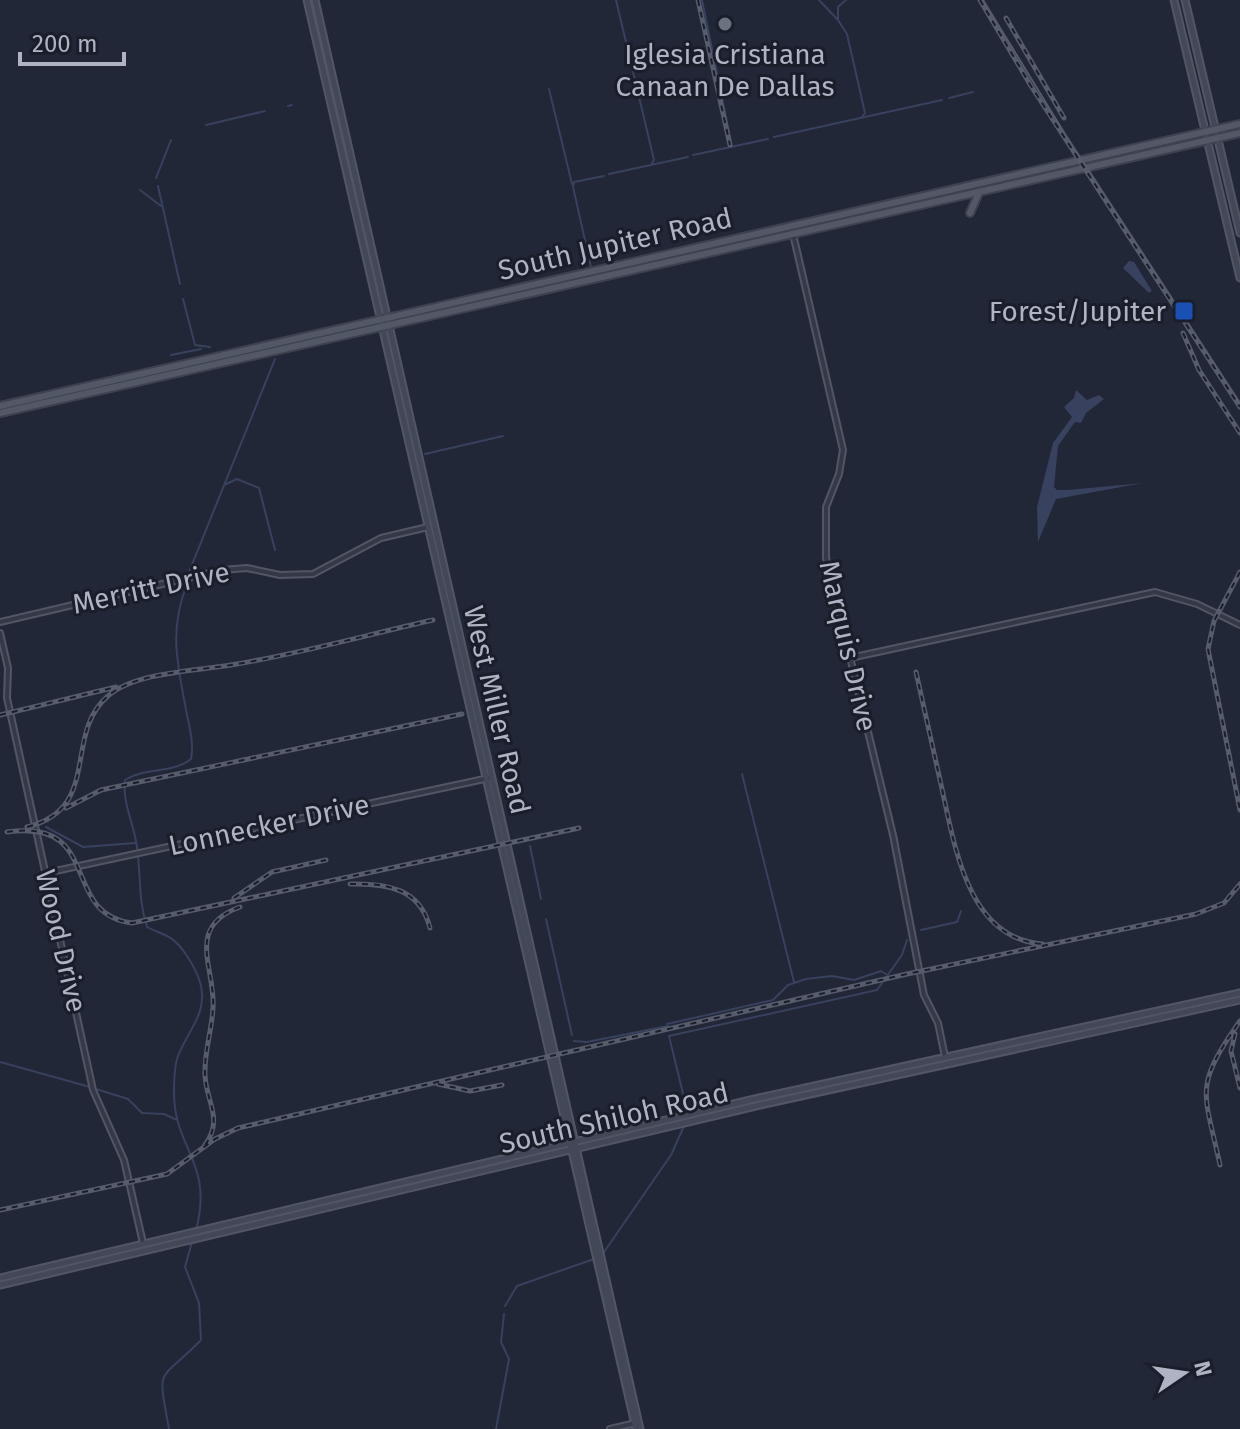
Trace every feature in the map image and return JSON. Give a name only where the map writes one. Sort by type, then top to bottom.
[{"type":"main road","name":"West Miller Road","points":[[307,0],[361,232],[386,323]]},
{"type":"main road","name":"West Miller Road","points":[[315,0],[637,1426]]},
{"type":"main road","points":[[1174,0],[1209,136],[1240,276]]},
{"type":"main road","points":[[1185,0],[1240,233]]},
{"type":"main road","name":"South Jupiter Road","points":[[0,406],[166,372],[880,212],[1209,136],[1240,124]]},
{"type":"main road","name":"South Jupiter Road","points":[[1217,134],[1240,133]]},
{"type":"main road","name":"South Jupiter Road","points":[[880,212],[981,193],[1035,176]]},
{"type":"main road","points":[[970,213],[973,201],[981,193]]},
{"type":"main road","points":[[361,232],[369,231]]},
{"type":"main road","name":"South Jupiter Road","points":[[0,413],[166,372]]},
{"type":"main road","name":"West Miller Road","points":[[489,778],[549,1056],[572,1146]]},
{"type":"main road","name":"South Shiloh Road","points":[[0,1278],[1240,993]]},
{"type":"main road","name":"South Shiloh Road","points":[[946,1061],[1240,1000]]},
{"type":"main road","name":"South Shiloh Road","points":[[0,1285],[572,1146]]},
{"type":"street","name":"Marquis Drive","points":[[793,231],[843,450],[839,474],[826,507],[824,543],[893,835],[924,995],[938,1023],[946,1061]]},
{"type":"street","name":"Merritt Drive","points":[[0,622],[222,570],[247,568],[280,575],[313,574],[381,538],[432,527]]},
{"type":"street","points":[[850,658],[1145,592],[1173,595],[1240,625]]},
{"type":"street","name":"Wood Drive","points":[[0,633],[8,668],[7,698],[94,1094],[124,1160],[143,1243]]},
{"type":"street","name":"Lonnecker Drive","points":[[46,873],[489,778]]},
{"type":"street","points":[[610,1429],[637,1426]]},
{"type":"water","points":[[1129,261],[1134,262],[1152,291],[1149,293],[1123,268]]},
{"type":"water","points":[[1076,390],[1087,400],[1099,395],[1104,399],[1086,413],[1081,423],[1075,422],[1058,446],[1054,487],[1068,490],[1143,483],[1056,499],[1038,542],[1037,507],[1053,443],[1072,417],[1064,407],[1074,398]]},
{"type":"waterway","points":[[616,0],[654,160],[651,165]]},
{"type":"waterway","points":[[702,0],[732,147]]},
{"type":"waterway","points":[[819,0],[837,19]]},
{"type":"waterway","points":[[846,0],[838,7],[838,20],[847,34],[865,113],[862,117]]},
{"type":"waterway","points":[[549,89],[572,184]]},
{"type":"waterway","points":[[949,98],[973,92]]},
{"type":"waterway","points":[[774,137],[942,100]]},
{"type":"waterway","points":[[288,106],[292,105]]},
{"type":"waterway","points":[[206,125],[265,111]]},
{"type":"waterway","points":[[693,155],[768,139]]},
{"type":"waterway","points":[[156,178],[171,140]]},
{"type":"waterway","points":[[609,174],[688,157]]},
{"type":"waterway","points":[[591,267],[573,187],[574,182],[604,176]]},
{"type":"waterway","points":[[158,186],[180,284]]},
{"type":"waterway","points":[[140,190],[161,206]]},
{"type":"waterway","points":[[183,299],[195,345],[210,347]]},
{"type":"waterway","points":[[171,355],[201,349]]},
{"type":"waterway","points":[[189,572],[275,359]]},
{"type":"waterway","points":[[425,454],[503,436]]},
{"type":"waterway","points":[[224,485],[237,479],[259,488],[275,550]]},
{"type":"waterway","points":[[187,584],[178,618],[176,649],[191,737],[191,759],[176,767],[133,776],[125,780],[125,788],[137,847],[147,927],[179,945],[195,970],[202,993],[200,1012],[177,1060],[174,1084],[180,1129],[200,1188],[196,1230]]},
{"type":"waterway","points":[[742,774],[794,982]]},
{"type":"waterway","points":[[46,827],[83,847],[135,843]]},
{"type":"waterway","points":[[530,846],[541,899]]},
{"type":"waterway","points":[[921,930],[957,922],[961,911]]},
{"type":"waterway","points":[[546,919],[572,1035]]},
{"type":"waterway","points":[[687,1110],[669,1036],[877,990],[902,955],[907,940]]},
{"type":"waterway","points":[[667,1024],[773,1000],[788,985],[806,979],[832,976],[854,980],[881,971],[886,974]]},
{"type":"waterway","points":[[574,1041],[587,1042],[668,1026]]},
{"type":"waterway","points":[[0,1062],[90,1087]]},
{"type":"waterway","points":[[96,1089],[128,1099],[142,1113],[164,1114],[177,1120]]},
{"type":"waterway","points":[[602,1255],[671,1155],[684,1126]]},
{"type":"waterway","points":[[169,1429],[163,1393],[164,1376],[201,1340],[199,1303],[185,1267],[192,1242]]},
{"type":"waterway","points":[[505,1306],[517,1286],[594,1259]]},
{"type":"waterway","points":[[496,1429],[509,1359],[501,1342],[504,1314]]},
{"type":"tram line","points":[[983,0],[1065,134],[1240,403]]},
{"type":"railway","points":[[698,0],[730,145]]},
{"type":"railway","points":[[980,0],[1031,86],[1240,407]]},
{"type":"railway","points":[[1006,18],[1064,118]]},
{"type":"railway","points":[[1183,333],[1199,370],[1240,433]]},
{"type":"railway","points":[[1240,572],[1214,621],[1208,649],[1240,810]]},
{"type":"railway","points":[[27,827],[50,818],[65,804],[74,787],[94,712],[120,688],[150,677],[282,655],[433,620]]},
{"type":"railway","points":[[916,672],[951,830],[968,883],[980,906],[996,925],[1017,938],[1043,944]]},
{"type":"railway","points":[[0,715],[116,687]]},
{"type":"railway","points":[[66,808],[101,790],[462,714]]},
{"type":"railway","points":[[7,832],[37,832],[57,839],[70,852],[95,903],[110,916],[132,923],[579,828]]},
{"type":"railway","points":[[234,898],[272,872],[326,860]]},
{"type":"railway","points":[[350,884],[388,887],[410,896],[425,915],[430,928]]},
{"type":"railway","points":[[0,1210],[167,1174],[215,1139],[238,1128],[907,974],[1196,914],[1224,903],[1240,884]]},
{"type":"railway","points":[[205,1145],[214,1119],[205,1075],[213,1008],[208,937],[223,915],[240,907]]},
{"type":"railway","points":[[1220,1165],[1206,1090],[1215,1061],[1240,1021]]},
{"type":"railway","points":[[1235,1034],[1231,1051],[1240,1088]]},
{"type":"railway","points":[[438,1084],[470,1091],[502,1085]]},
{"type":"place","name":"Iglesia Cristiana Canaan De Dallas","points":[[725,24]]},
{"type":"place","name":"Forest/Jupiter","points":[[1184,311]]}]
